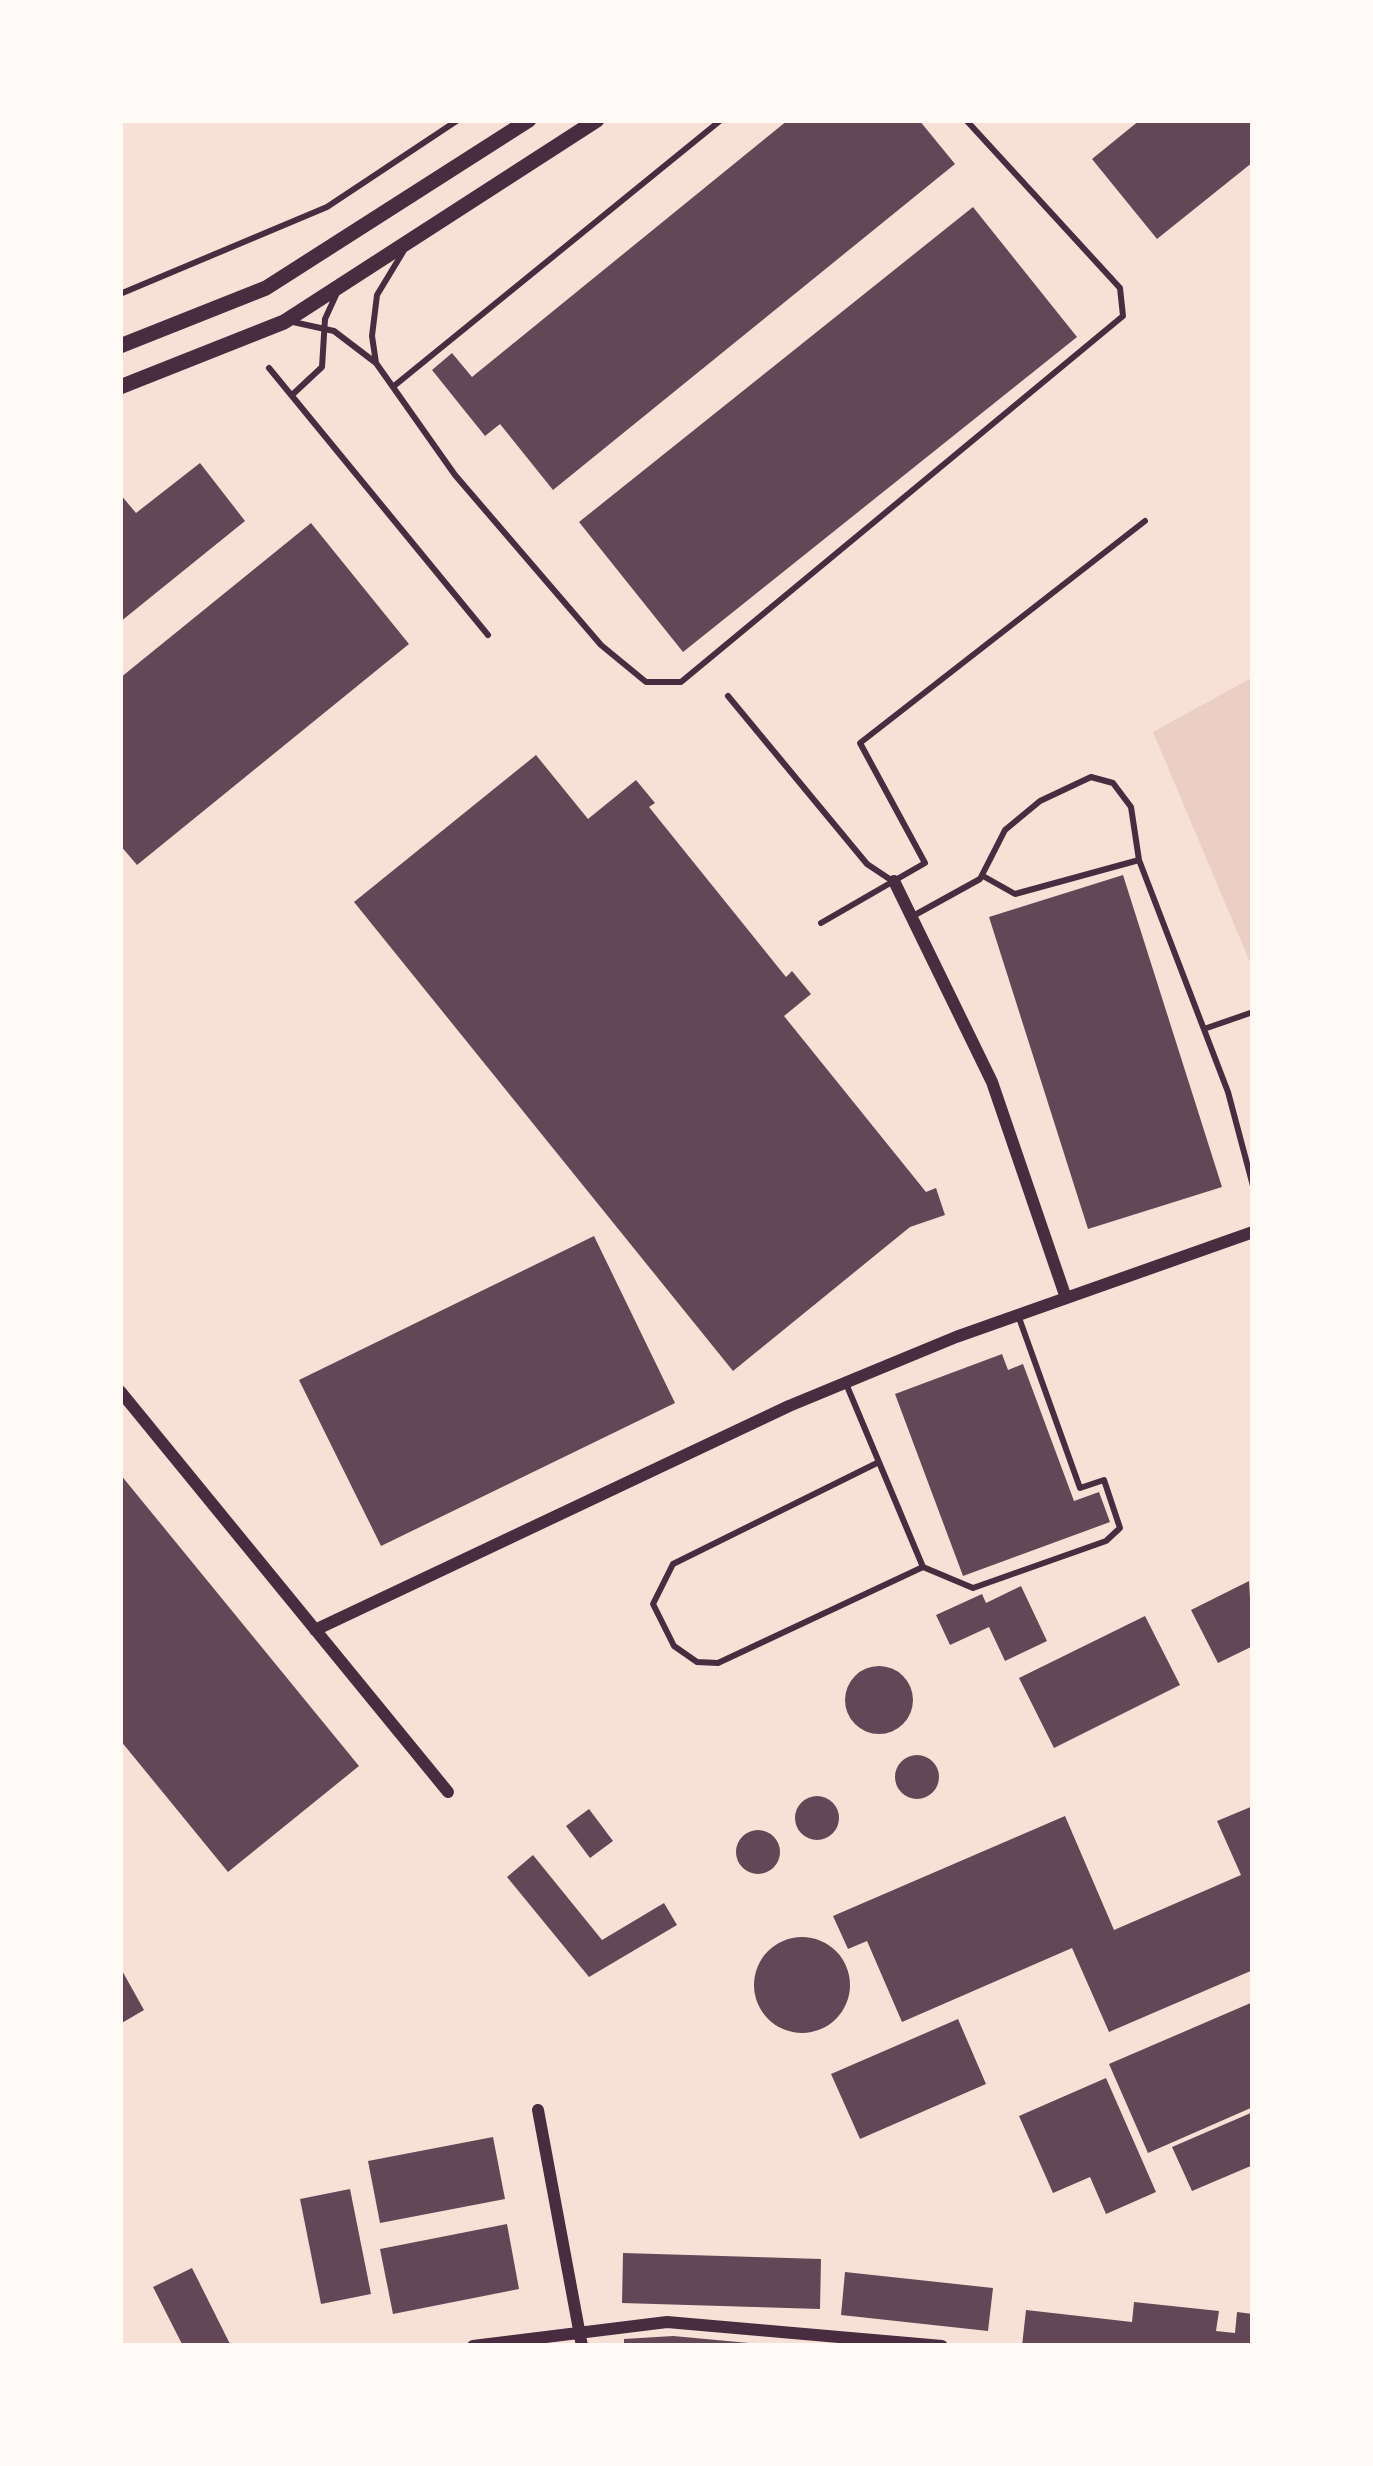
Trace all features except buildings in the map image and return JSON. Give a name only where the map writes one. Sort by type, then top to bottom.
[{"type":"street","points":[[120,346],[266,288],[529,120]]},
{"type":"street","points":[[120,387],[284,322],[597,120]]},
{"type":"street","points":[[894,881],[992,1082],[1066,1298]]},
{"type":"street","points":[[315,1630],[846,1382],[1253,1232]]},
{"type":"street","points":[[120,1391],[448,1792]]},
{"type":"street","points":[[538,2110],[580,2340]]},
{"type":"street","points":[[473,2346],[580,2340],[667,2322],[942,2346]]},
{"type":"lane","points":[[120,294],[327,208],[458,120]]},
{"type":"lane","points":[[394,386],[721,120]]},
{"type":"lane","points":[[284,322],[324,328],[352,341],[394,386],[455,475],[610,654],[646,682],[681,682],[1123,316],[1126,303],[1120,288],[966,120]]},
{"type":"lane","points":[[376,363],[372,336],[377,295],[408,245]]},
{"type":"lane","points":[[292,395],[319,373],[328,309],[346,285]]},
{"type":"lane","points":[[302,323],[317,334],[324,352]]},
{"type":"lane","points":[[268,368],[488,635]]},
{"type":"lane","points":[[821,923],[925,863],[860,743],[1145,521]]},
{"type":"lane","points":[[728,696],[867,864],[894,881]]},
{"type":"lane","points":[[913,916],[983,875],[1012,822],[1060,789],[1090,777],[1113,783],[1126,796],[1138,860],[1204,1029],[1253,1186]]},
{"type":"lane","points":[[983,875],[1015,895],[1138,860]]},
{"type":"lane","points":[[1204,1029],[1253,1012]]},
{"type":"lane","points":[[846,1382],[923,1567],[973,1588],[1106,1541],[1120,1528],[1104,1480],[1081,1488],[1018,1315]]},
{"type":"lane","points":[[879,1462],[673,1564],[653,1604],[674,1646],[698,1662],[718,1663],[923,1567]]},
{"type":"shaded area","points":[[1253,677],[1253,967],[1252,967],[1153,732]]}]
